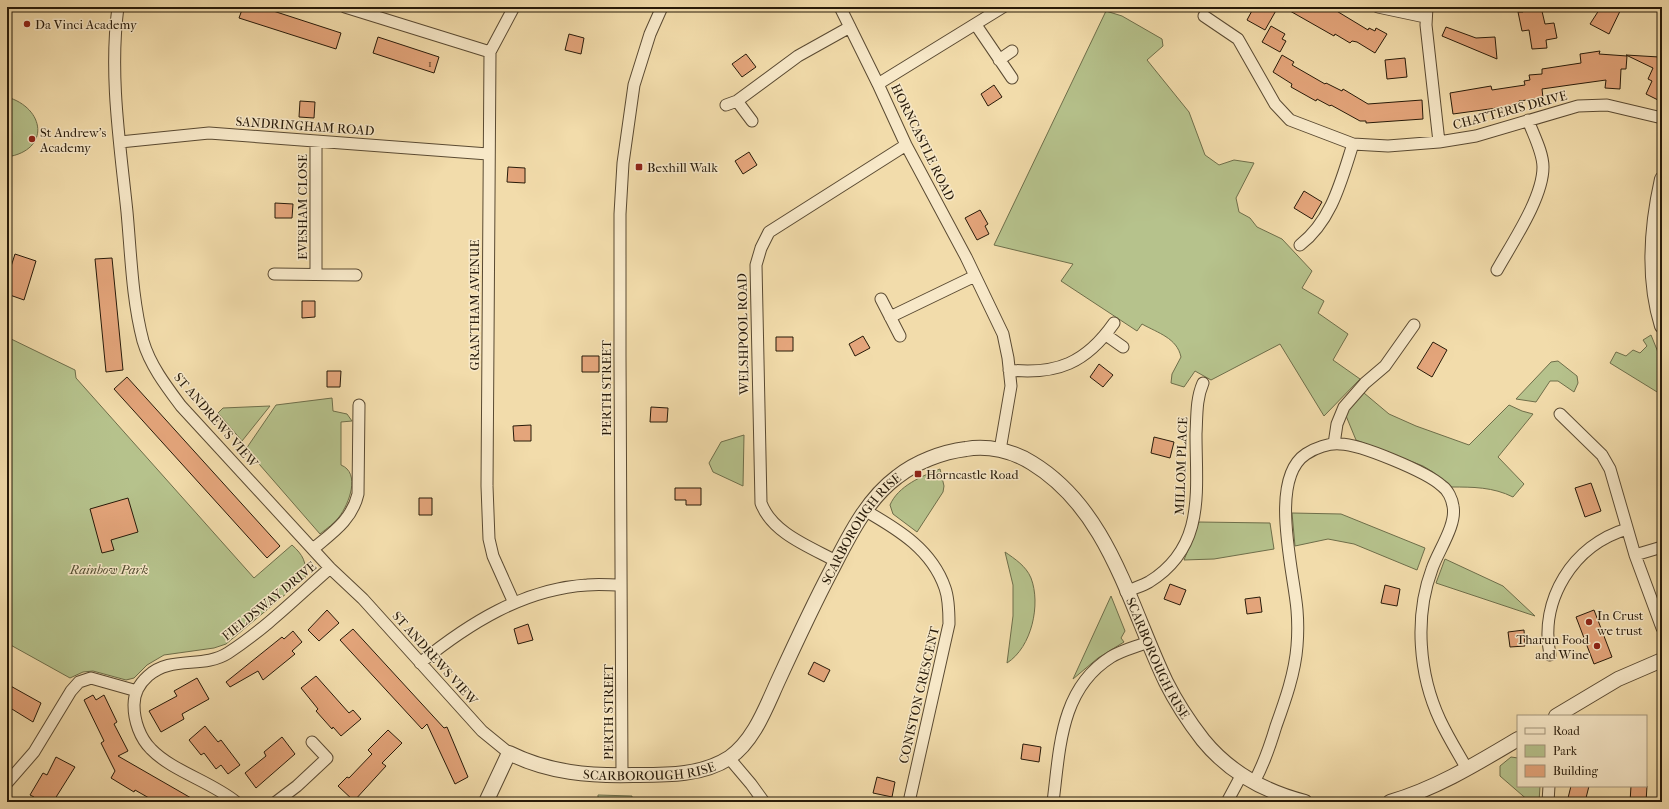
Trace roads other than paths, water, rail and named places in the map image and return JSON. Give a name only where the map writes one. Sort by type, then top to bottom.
[{"type":"street","name":"ST ANDREWS VIEW","points":[[118,7],[114,38],[114,84],[135,296],[143,341],[148,355],[163,383],[181,406],[330,568],[363,599],[482,731],[509,753]]},
{"type":"street","points":[[346,7],[490,52]]},
{"type":"street","name":"GRANTHAM AVENUE","points":[[514,7],[490,52],[488,154],[487,521],[493,556],[514,603]]},
{"type":"street","name":"PERTH STREET","points":[[622,775],[620,214],[623,163],[634,85],[650,34],[662,7]]},
{"type":"street","name":"HORNCASTLE ROAD","points":[[840,7],[906,145],[975,276],[1003,334],[1011,386],[1000,450]]},
{"type":"street","points":[[878,84],[1003,7]]},
{"type":"street","points":[[1378,7],[1426,12],[1439,142]]},
{"type":"street","name":"CHATTERIS DRIVE","points":[[1204,16],[1238,39],[1275,104],[1290,120],[1353,144],[1388,146],[1439,142],[1476,136],[1578,106],[1595,105],[1619,108],[1662,118]]},
{"type":"street","points":[[976,25],[1012,78]]},
{"type":"street","points":[[726,105],[737,101],[798,56],[850,27]]},
{"type":"street","points":[[999,60],[1012,51]]},
{"type":"street","points":[[737,101],[752,121]]},
{"type":"street","points":[[1497,270],[1536,199],[1541,184],[1542,160],[1528,120]]},
{"type":"street","name":"SANDRINGHAM ROAD","points":[[120,142],[209,133],[488,154]]},
{"type":"street","name":"EVESHAM CLOSE","points":[[316,141],[316,273]]},
{"type":"street","points":[[1300,245],[1314,234],[1335,199],[1353,144]]},
{"type":"street","name":"WELSHPOOL ROAD","points":[[836,561],[778,527],[768,517],[761,503],[756,265],[761,248],[769,232],[906,145]]},
{"type":"street","points":[[1662,179],[1654,220],[1652,268],[1653,291],[1662,326]]},
{"type":"street","points":[[274,274],[316,273],[356,275]]},
{"type":"street","points":[[890,317],[975,276]]},
{"type":"street","points":[[881,299],[900,336]]},
{"type":"street","points":[[1009,370],[1042,371],[1069,365],[1087,354],[1106,335],[1114,323]]},
{"type":"street","points":[[1334,444],[1337,424],[1344,407],[1365,383],[1384,366],[1414,325]]},
{"type":"street","points":[[1106,335],[1124,347]]},
{"type":"street","name":"MILLOM PLACE","points":[[1126,592],[1148,582],[1172,562],[1185,543],[1193,526],[1196,502],[1197,403],[1203,383]]},
{"type":"street","points":[[313,549],[342,525],[356,503],[358,494],[359,405]]},
{"type":"street","points":[[1560,414],[1602,455],[1610,469],[1635,555],[1662,628]]},
{"type":"street","points":[[1254,782],[1266,757],[1296,657],[1297,610],[1285,508],[1287,485],[1303,455],[1313,450],[1334,444],[1358,447],[1400,463],[1437,482],[1444,488],[1451,499],[1454,510],[1452,523],[1431,570],[1424,596],[1421,642],[1424,670],[1432,699],[1441,722],[1467,770]]},
{"type":"street","name":"SCARBOROUGH RISE","points":[[509,753],[534,764],[558,771],[593,775],[672,775],[706,769],[728,758],[748,738],[763,713],[836,561],[852,532],[866,511],[884,489],[898,476],[938,455],[975,448],[1000,450],[1028,460],[1052,477],[1071,495],[1094,524],[1119,572],[1126,592],[1166,682],[1190,722],[1210,747],[1242,774],[1267,790],[1305,802]]},
{"type":"street","name":"CONISTON CRESCENT","points":[[866,511],[913,541],[928,556],[946,588],[948,600],[949,624],[909,802]]},
{"type":"street","points":[[1550,655],[1547,641],[1550,610],[1556,592],[1567,572],[1578,558],[1594,544],[1612,534],[1627,530]]},
{"type":"street","points":[[1635,555],[1662,547]]},
{"type":"street","name":"FIELDSWAY DRIVE","points":[[236,802],[164,760],[152,750],[143,739],[134,715],[137,691],[143,680],[151,673],[167,664],[214,659],[226,654],[259,630],[330,568]]},
{"type":"street","points":[[420,663],[478,620],[514,603],[568,588],[586,585],[621,585]]},
{"type":"street","points":[[1053,802],[1065,720],[1076,692],[1101,664],[1113,656],[1148,642]]},
{"type":"street","points":[[1558,715],[1618,679],[1662,660]]},
{"type":"street","points":[[7,783],[34,752],[71,691],[79,682],[92,678],[137,691]]},
{"type":"street","points":[[1390,802],[1428,789],[1467,770],[1517,740]]},
{"type":"street","points":[[276,802],[297,786],[327,758],[312,742]]},
{"type":"street","points":[[486,802],[509,753]]},
{"type":"street","points":[[728,758],[751,784],[764,802]]},
{"type":"street","points":[[1227,802],[1242,774]]},
{"type":"street","points":[[1548,802],[1549,787]]},
{"type":"place","name":"Da Vinci Academy","points":[[27,24]]},
{"type":"place","name":"St Andrew's Academy","points":[[32,139]]},
{"type":"place","name":"Bexhill Walk","points":[[639,167]]},
{"type":"place","name":"Horncastle Road","points":[[918,474]]},
{"type":"place","name":"In Crust we trust","points":[[1589,622]]},
{"type":"place","name":"Tharun Food and Wine","points":[[1597,646]]},
{"type":"park label","name":"Rainbow Park","points":[[109,569]]}]
